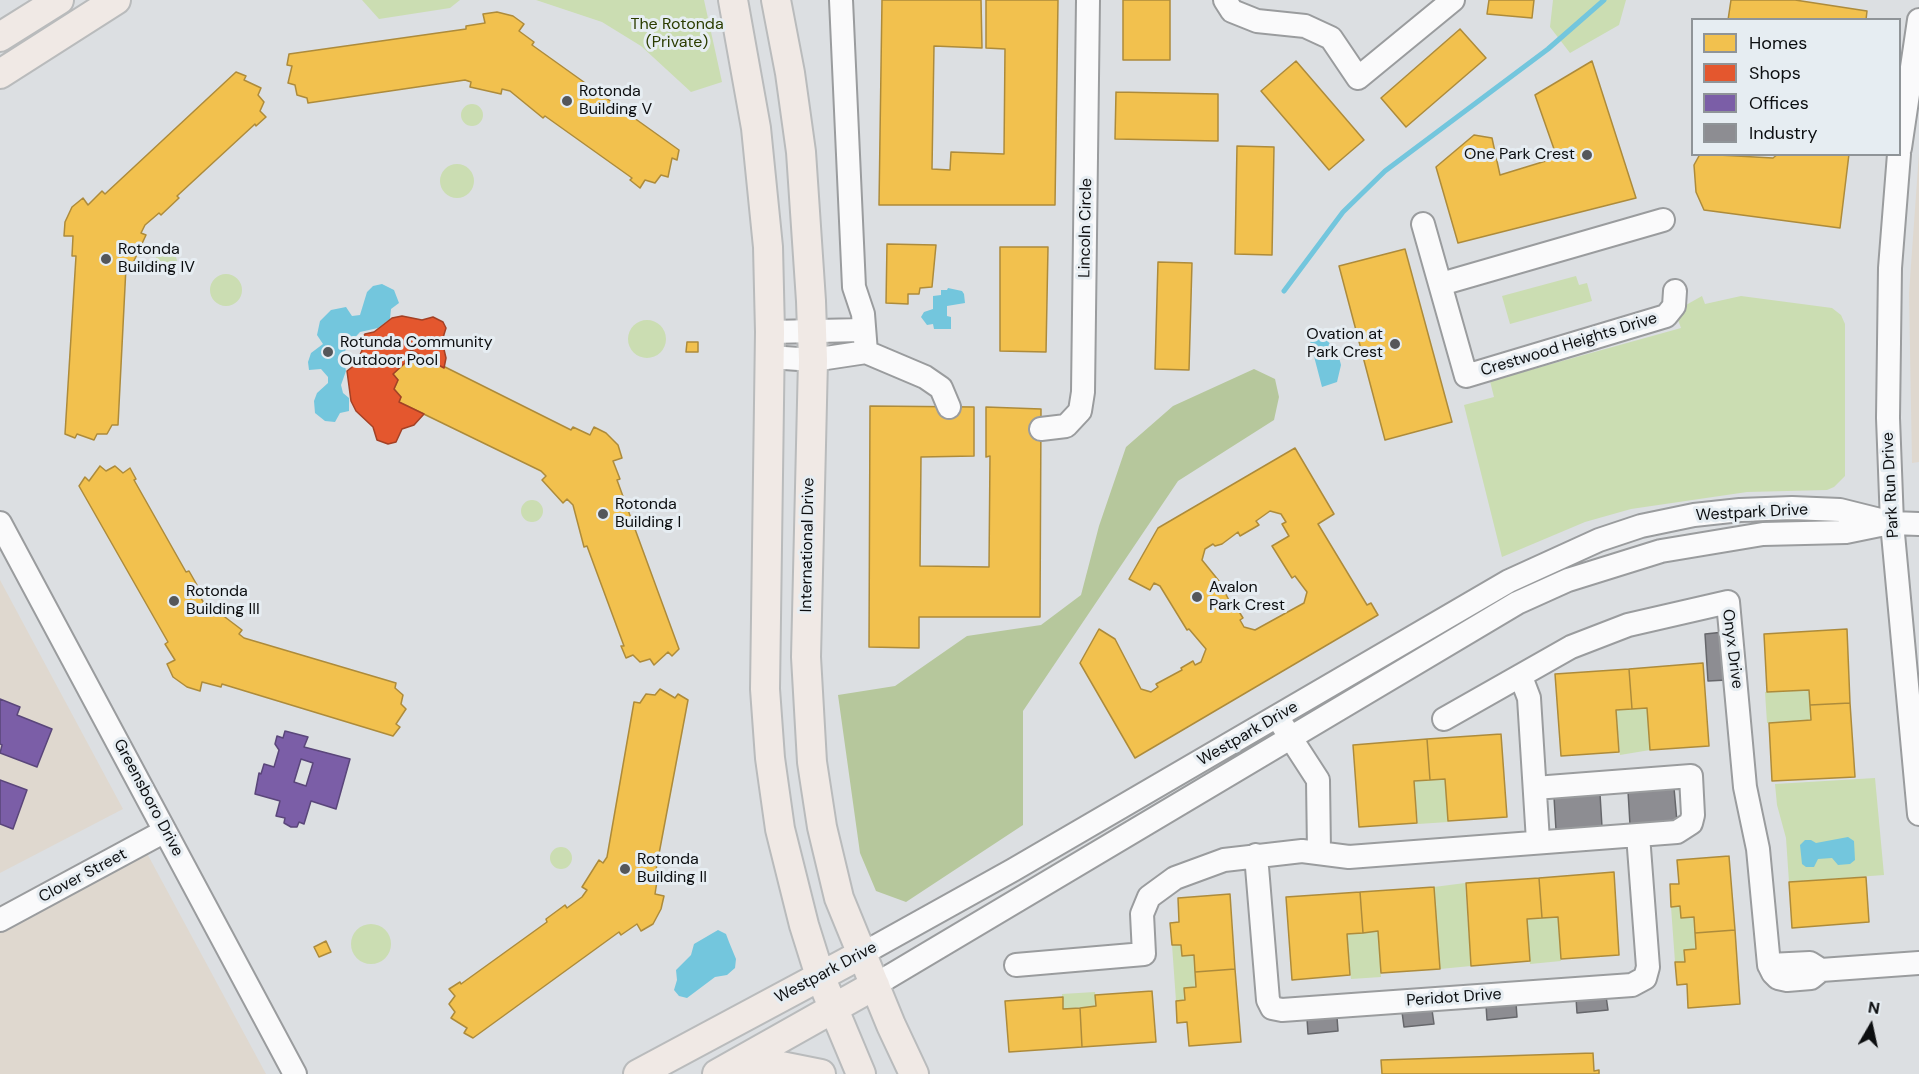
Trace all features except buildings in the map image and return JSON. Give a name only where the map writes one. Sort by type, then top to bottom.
[{"type":"main road","points":[[0,37],[59,0]]},
{"type":"main road","points":[[0,74],[116,0]]},
{"type":"main road","points":[[733,0],[745,60],[765,195],[770,344],[765,665],[767,725],[775,793],[787,861],[820,976],[861,1074]]},
{"type":"main road","name":"International Drive","points":[[776,0],[790,73],[801,152],[813,360],[806,635],[808,725],[818,800],[839,898],[914,1074]]},
{"type":"main road","name":"Westpark Drive","points":[[638,1074],[862,954]]},
{"type":"main road","name":"Westpark Drive","points":[[717,1074],[875,985]]},
{"type":"main road","points":[[734,1074],[781,1066],[821,1074]]},
{"type":"street","points":[[842,0],[854,287],[863,314],[864,341]]},
{"type":"street","name":"Lincoln Circle","points":[[1041,429],[1066,426],[1080,411],[1083,392],[1088,0]]},
{"type":"street","points":[[1225,0],[1232,11],[1257,21],[1305,26],[1330,38],[1358,78],[1453,0]]},
{"type":"street","points":[[1901,135],[1919,20]]},
{"type":"street","name":"Park Run Drive","points":[[1899,156],[1887,332],[1892,523],[1919,814]]},
{"type":"street","points":[[1441,284],[1663,220]]},
{"type":"street","name":"Crestwood Heights Drive","points":[[1423,224],[1466,376],[1666,316],[1674,306],[1676,291]]},
{"type":"street","points":[[770,344],[811,330],[864,341],[941,388],[950,407]]},
{"type":"street","points":[[770,344],[813,360],[864,341]]},
{"type":"street","name":"Westpark Drive","points":[[862,954],[1277,718],[1509,581],[1556,558],[1620,533],[1694,515],[1771,508],[1840,510],[1892,523],[1919,524]]},
{"type":"street","name":"Greensboro Drive","points":[[0,523],[295,1074]]},
{"type":"street","name":"Westpark Drive","points":[[875,985],[1517,603],[1568,580],[1661,550],[1762,534],[1846,532],[1892,523]]},
{"type":"street","name":"Onyx Drive","points":[[1444,719],[1571,647],[1628,625],[1728,602],[1745,787],[1758,849],[1769,965],[1778,978],[1787,980],[1811,978],[1821,970],[1919,963]]},
{"type":"street","points":[[1521,677],[1529,698],[1538,841]]},
{"type":"street","points":[[1277,718],[1318,780],[1319,851]]},
{"type":"street","points":[[1016,965],[1144,954],[1142,908],[1155,890],[1175,878],[1224,860],[1256,855],[1319,851],[1348,857],[1677,832],[1691,823],[1693,815],[1691,776],[1535,788]]},
{"type":"street","name":"Clover Street","points":[[0,920],[165,831]]},
{"type":"street","name":"Peridot Drive","points":[[1256,855],[1268,1000],[1272,1008],[1282,1010],[1632,985],[1645,978],[1648,967],[1638,835]]},
{"type":"shaded area","points":[[1919,153],[1919,462],[1912,463],[1909,293]]},
{"type":"shaded area","points":[[0,580],[123,809],[0,873]]},
{"type":"shaded area","points":[[136,833],[266,1074],[0,1074],[0,906]]},
{"type":"green space","points":[[362,0],[460,0],[450,8],[379,19]]},
{"type":"green space","name":"The Rotonda (Private)","points":[[536,0],[704,0],[722,82],[691,92],[641,46],[602,22]]},
{"type":"green space","points":[[1553,0],[1626,0],[1619,25],[1570,53],[1550,27]]},
{"type":"green space","points":[[472,104],[480,107],[483,115],[480,123],[472,126],[464,123],[461,115],[464,107]]},
{"type":"green space","points":[[457,164],[469,169],[474,181],[469,193],[457,198],[445,193],[440,181],[445,169]]},
{"type":"green space","points":[[166,251],[174,254],[177,262],[174,270],[166,273],[158,270],[155,262],[158,254]]},
{"type":"green space","points":[[226,274],[237,279],[242,290],[237,301],[226,306],[215,301],[210,290],[215,279]]},
{"type":"green space","points":[[1576,276],[1579,285],[1587,283],[1592,301],[1510,324],[1502,296]]},
{"type":"green space","points":[[1702,296],[1705,304],[1741,296],[1832,308],[1841,315],[1845,324],[1845,476],[1834,487],[1827,490],[1747,492],[1631,509],[1585,522],[1502,557],[1464,405],[1494,397],[1490,381],[1681,328],[1678,320],[1686,305]]},
{"type":"green space","points":[[647,320],[661,325],[666,339],[661,353],[647,358],[633,353],[628,339],[633,325]]},
{"type":"green space","points":[[1254,369],[1275,379],[1279,397],[1274,420],[1178,481],[1023,711],[1023,825],[906,902],[876,891],[860,853],[838,695],[895,686],[967,636],[1041,625],[1081,595],[1099,526],[1126,447],[1173,406]]},
{"type":"green space","points":[[532,500],[540,503],[543,511],[540,519],[532,522],[524,519],[521,511],[524,503]]},
{"type":"green space","points":[[1809,690],[1811,720],[1767,723],[1765,692]]},
{"type":"green space","points":[[1647,708],[1650,750],[1620,755],[1616,710]]},
{"type":"green space","points":[[1875,778],[1884,875],[1789,882],[1786,838],[1777,805],[1775,784]]},
{"type":"green space","points":[[1445,779],[1448,822],[1418,824],[1414,781]]},
{"type":"green space","points":[[561,847],[569,850],[572,858],[569,866],[561,869],[553,866],[550,858],[553,850]]},
{"type":"green space","points":[[1465,883],[1471,966],[1440,969],[1434,887]]},
{"type":"green space","points":[[1680,906],[1682,918],[1694,917],[1696,949],[1684,950],[1685,962],[1675,962],[1671,907]]},
{"type":"green space","points":[[1558,917],[1561,961],[1530,964],[1527,919]]},
{"type":"green space","points":[[371,924],[385,930],[391,944],[385,958],[371,964],[357,958],[351,944],[357,930]]},
{"type":"green space","points":[[1378,931],[1381,977],[1351,979],[1347,934]]},
{"type":"green space","points":[[1172,945],[1181,945],[1182,956],[1194,955],[1196,987],[1184,988],[1185,1000],[1176,1001]]},
{"type":"green space","points":[[1095,992],[1096,1006],[1063,1009],[1062,994]]},
{"type":"water","name":"Rotunda Community Outdoor Pool","points":[[382,284],[394,290],[399,303],[391,309],[390,319],[378,328],[360,332],[347,346],[343,357],[346,371],[341,385],[343,393],[349,398],[349,411],[340,413],[335,422],[325,421],[315,413],[314,401],[317,393],[328,383],[328,377],[321,369],[309,370],[308,362],[311,353],[323,344],[317,335],[320,321],[331,310],[346,307],[352,316],[360,315],[367,292],[373,286]]},
{"type":"water","points":[[948,288],[962,291],[965,303],[947,306],[947,316],[951,317],[951,329],[934,329],[933,324],[927,325],[921,317],[924,312],[933,309],[933,296],[941,295],[941,290]]},
{"type":"water","points":[[1324,337],[1338,353],[1341,365],[1337,382],[1322,387],[1310,341]]},
{"type":"water","points":[[1848,837],[1854,841],[1855,860],[1850,864],[1838,865],[1832,858],[1818,859],[1814,867],[1806,867],[1802,864],[1800,845],[1805,840],[1816,843]]},
{"type":"water","points":[[718,930],[726,934],[736,959],[735,968],[727,975],[715,977],[687,998],[679,996],[674,990],[677,980],[676,970],[691,955],[694,944]]},
{"type":"waterway","points":[[1284,291],[1343,212],[1385,171],[1548,49],[1604,0]]},
{"type":"place","name":"Rotonda Building V","points":[[567,101]]},
{"type":"place","name":"One Park Crest","points":[[1587,155]]},
{"type":"place","name":"Rotonda Building IV","points":[[106,259]]},
{"type":"place","name":"Ovation at Park Crest","points":[[1395,344]]},
{"type":"place","name":"Rotunda Community Outdoor Pool","points":[[328,352]]},
{"type":"place","name":"Rotonda Building I","points":[[603,514]]},
{"type":"place","name":"Avalon Park Crest","points":[[1197,597]]},
{"type":"place","name":"Rotonda Building III","points":[[174,601]]},
{"type":"place","name":"Rotonda Building II","points":[[625,869]]}]
